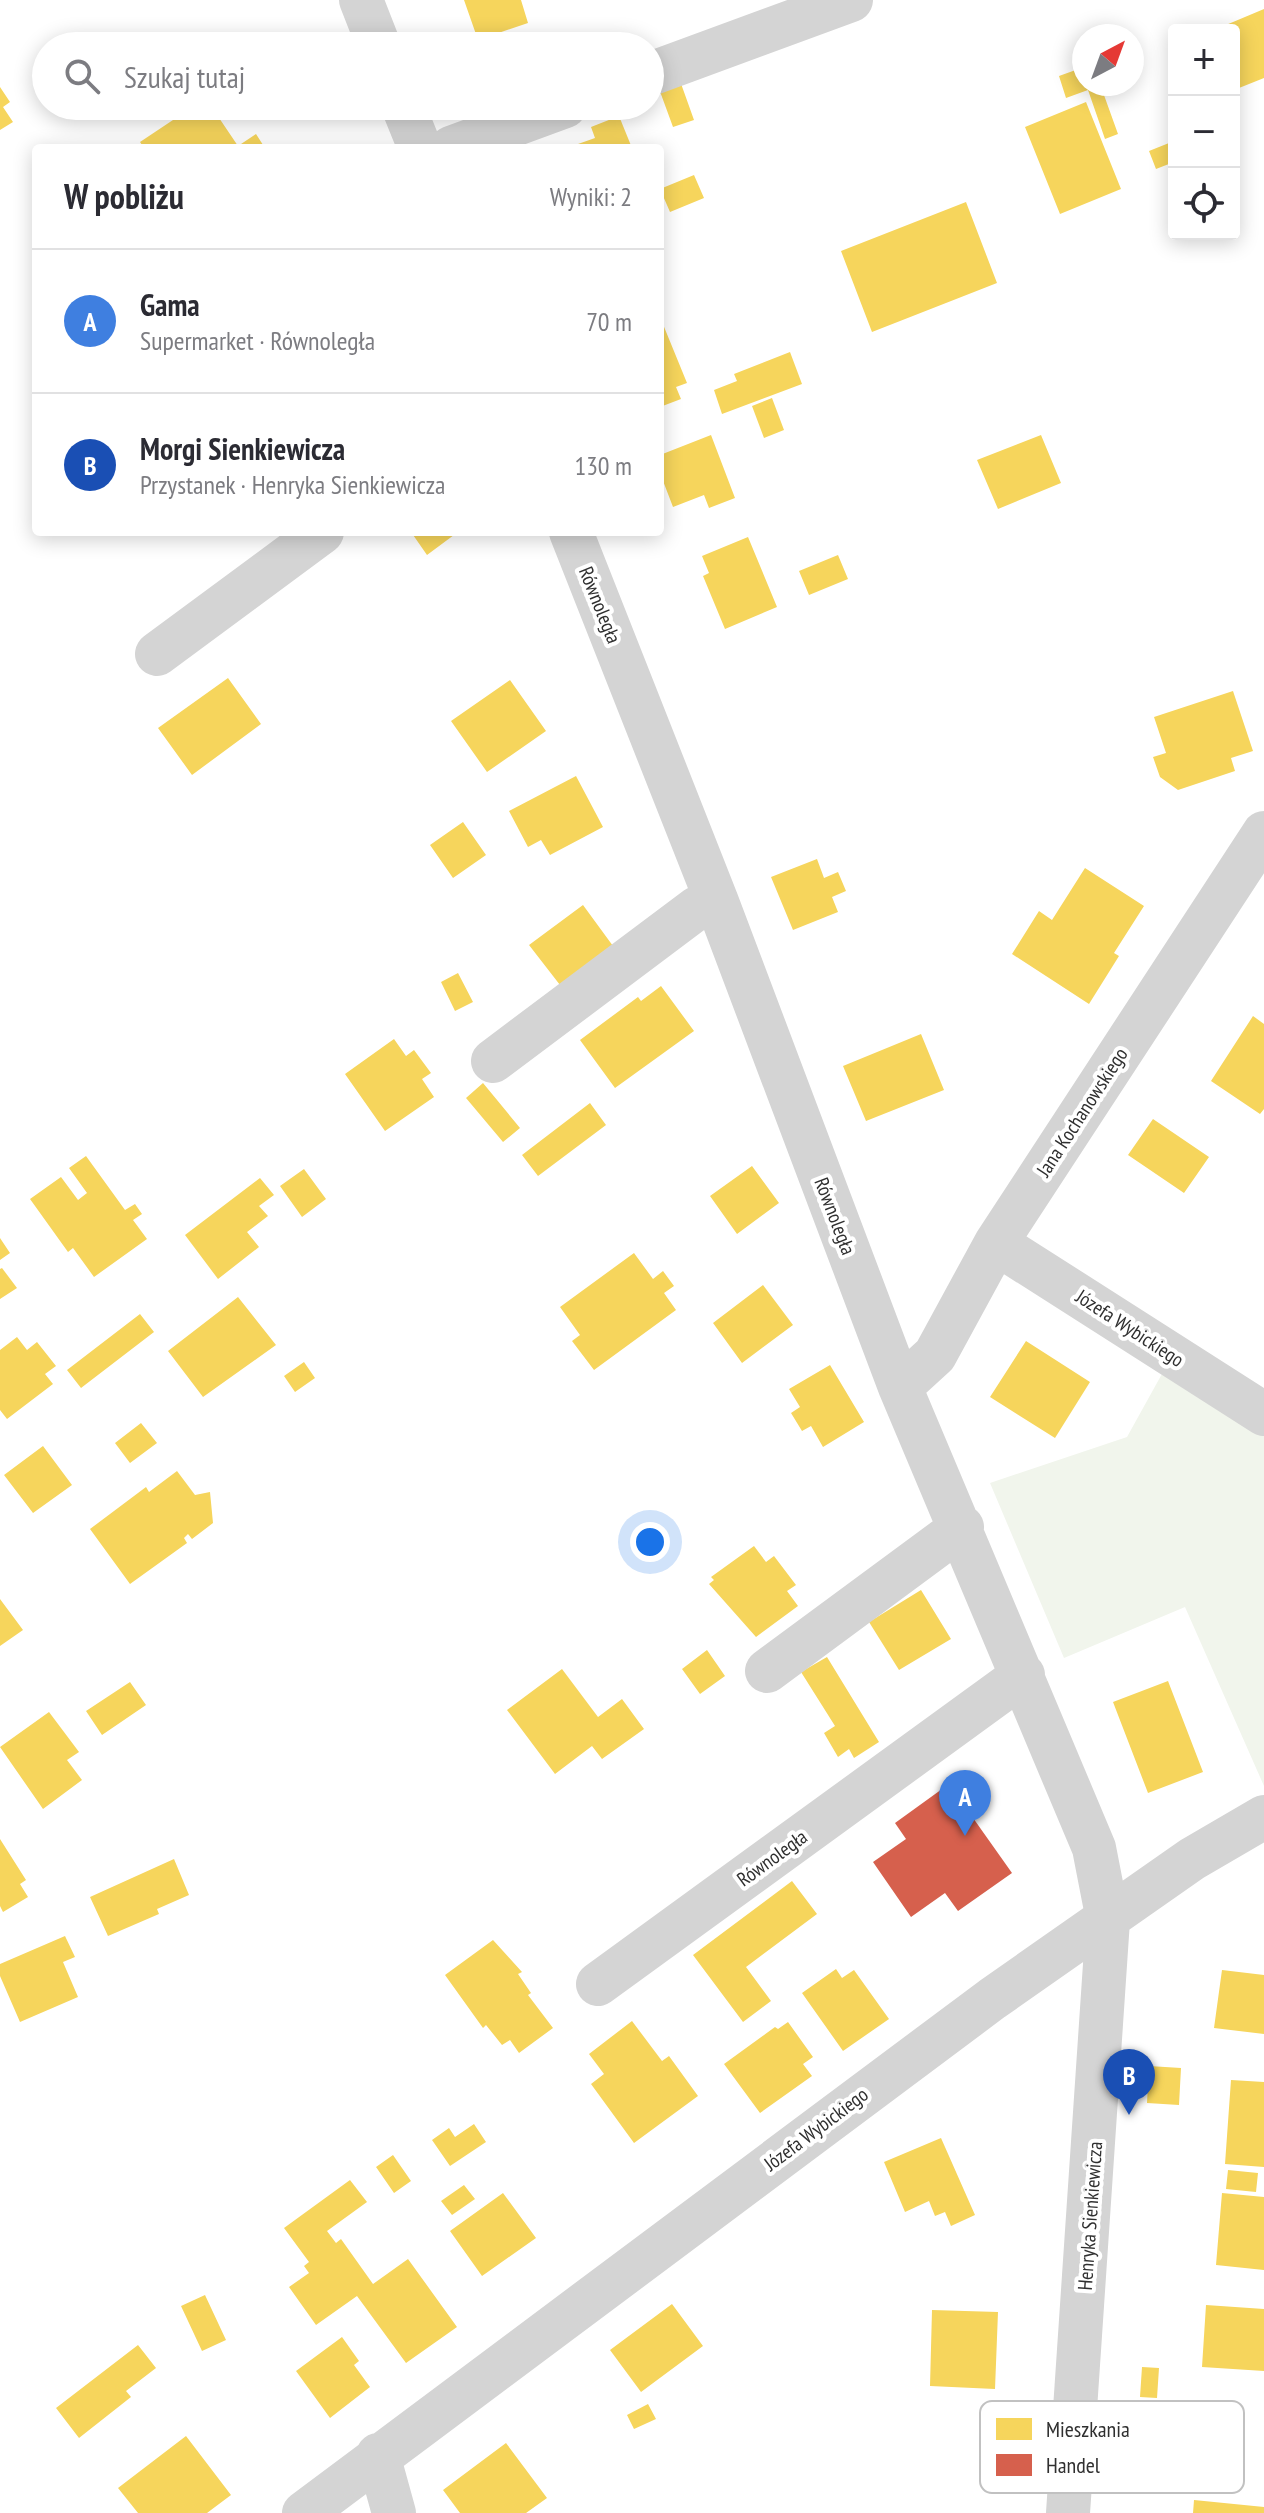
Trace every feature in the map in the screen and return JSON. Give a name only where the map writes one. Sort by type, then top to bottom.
[{"type":"street","points":[[361,0],[374,32]]},
{"type":"street","points":[[664,69],[851,0]]},
{"type":"street","points":[[409,120],[418,144]]},
{"type":"street","points":[[462,144],[527,120]]},
{"type":"street","points":[[157,654],[317,536]]},
{"type":"street","name":"Równoległa","points":[[573,536],[717,902],[900,1387],[962,1527],[1094,1848],[1108,1920]]},
{"type":"street","name":"Jana Kochanowskiego","points":[[900,1387],[935,1355],[996,1243],[1264,833]]},
{"type":"street","points":[[493,1061],[697,908],[717,902]]},
{"type":"street","name":"Józefa Wybickiego","points":[[996,1243],[1264,1414]]},
{"type":"street","points":[[767,1671],[962,1527]]},
{"type":"street","name":"Równoległa","points":[[598,1984],[1023,1675]]},
{"type":"street","name":"Józefa Wybickiego","points":[[304,2513],[992,1999],[1192,1859],[1264,1817]]},
{"type":"street","name":"Henryka Sienkiewicza","points":[[1076,2401],[1108,1920]]},
{"type":"street","points":[[378,2455],[394,2513]]},
{"type":"street","name":"Henryka Sienkiewicza","points":[[1068,2513],[1069,2493]]},
{"type":"shaded area","points":[[1168,1363],[1264,1426],[1264,1786],[1185,1607],[1064,1658],[990,1483],[1127,1437]]},
{"type":"building: Mieszkania","points":[[464,0],[521,0],[528,23],[502,32],[475,32]]},
{"type":"building: Mieszkania","points":[[1264,9],[1264,78],[1240,88],[1240,24],[1228,24]]},
{"type":"building: Mieszkania","points":[[1072,71],[1072,96],[1066,98],[1059,76]]},
{"type":"building: Mieszkania","points":[[679,78],[694,120],[673,127],[664,102],[664,84]]},
{"type":"building: Mieszkania","points":[[0,87],[10,102],[3,107],[13,122],[0,130]]},
{"type":"building: Mieszkania","points":[[1090,96],[1104,96],[1118,134],[1105,139]]},
{"type":"building: Mieszkania","points":[[1086,102],[1121,189],[1060,214],[1025,127]]},
{"type":"building: Mieszkania","points":[[173,120],[220,120],[237,144],[141,144]]},
{"type":"building: Mieszkania","points":[[609,120],[621,120],[630,144],[578,144],[595,138],[591,127]]},
{"type":"building: Mieszkania","points":[[256,134],[262,144],[241,144]]},
{"type":"building: Mieszkania","points":[[1168,143],[1168,164],[1156,169],[1149,151]]},
{"type":"building: Mieszkania","points":[[694,175],[704,198],[670,212],[664,198],[664,187]]},
{"type":"building: Mieszkania","points":[[966,202],[997,283],[872,332],[841,251]]},
{"type":"building: Mieszkania","points":[[664,327],[687,383],[676,387],[681,399],[664,405]]},
{"type":"building: Mieszkania","points":[[790,352],[802,384],[722,414],[714,390],[737,381],[734,374]]},
{"type":"building: Mieszkania","points":[[772,398],[784,430],[764,438],[752,406]]},
{"type":"building: Mieszkania","points":[[711,435],[735,498],[709,508],[704,495],[673,507],[664,483],[664,453]]},
{"type":"building: Mieszkania","points":[[1041,435],[1061,483],[998,509],[977,460]]},
{"type":"building: Mieszkania","points":[[414,536],[453,536],[427,555]]},
{"type":"building: Mieszkania","points":[[748,537],[777,607],[725,629],[703,576],[709,573],[702,556]]},
{"type":"building: Mieszkania","points":[[838,555],[848,579],[809,595],[799,571]]},
{"type":"building: Mieszkania","points":[[228,678],[261,724],[192,775],[158,728]]},
{"type":"building: Mieszkania","points":[[510,680],[546,731],[487,772],[451,721]]},
{"type":"building: Mieszkania","points":[[1233,691],[1253,751],[1231,758],[1235,771],[1178,790],[1160,777],[1153,757],[1166,753],[1154,717]]},
{"type":"building: Mieszkania","points":[[576,776],[603,827],[550,855],[541,840],[528,847],[509,811]]},
{"type":"building: Mieszkania","points":[[463,822],[486,855],[453,878],[430,845]]},
{"type":"building: Mieszkania","points":[[817,859],[824,878],[838,872],[846,891],[832,897],[838,912],[793,930],[771,877]]},
{"type":"building: Mieszkania","points":[[1085,868],[1144,906],[1114,953],[1119,956],[1089,1004],[1012,954],[1039,911],[1052,920]]},
{"type":"building: Mieszkania","points":[[583,905],[613,946],[560,985],[529,945]]},
{"type":"building: Mieszkania","points":[[458,973],[473,1002],[455,1011],[441,982]]},
{"type":"building: Mieszkania","points":[[661,986],[694,1031],[615,1088],[580,1040],[638,997],[641,1001]]},
{"type":"building: Mieszkania","points":[[1253,1016],[1264,1024],[1264,1109],[1260,1114],[1211,1081]]},
{"type":"building: Mieszkania","points":[[921,1034],[944,1090],[866,1121],[843,1066]]},
{"type":"building: Mieszkania","points":[[394,1039],[406,1056],[414,1050],[431,1073],[422,1079],[434,1097],[385,1131],[345,1074]]},
{"type":"building: Mieszkania","points":[[483,1083],[520,1128],[503,1142],[466,1098]]},
{"type":"building: Mieszkania","points":[[590,1103],[606,1125],[538,1176],[522,1155]]},
{"type":"building: Mieszkania","points":[[1153,1119],[1209,1157],[1184,1193],[1128,1155]]},
{"type":"building: Mieszkania","points":[[86,1156],[125,1210],[135,1204],[142,1214],[133,1220],[147,1239],[94,1277],[73,1248],[68,1252],[30,1199],[61,1177],[78,1200],[87,1193],[69,1168]]},
{"type":"building: Mieszkania","points":[[752,1166],[779,1203],[737,1234],[710,1196]]},
{"type":"building: Mieszkania","points":[[304,1169],[326,1199],[302,1217],[280,1186]]},
{"type":"building: Mieszkania","points":[[260,1178],[274,1195],[259,1206],[268,1216],[247,1232],[259,1247],[218,1279],[185,1235]]},
{"type":"building: Mieszkania","points":[[0,1238],[10,1253],[0,1260]]},
{"type":"building: Mieszkania","points":[[634,1253],[653,1279],[663,1271],[674,1286],[664,1293],[676,1310],[594,1370],[572,1341],[580,1335],[560,1307]]},
{"type":"building: Mieszkania","points":[[0,1269],[17,1288],[0,1299]]},
{"type":"building: Mieszkania","points":[[763,1285],[793,1325],[742,1363],[713,1323]]},
{"type":"building: Mieszkania","points":[[238,1297],[276,1345],[203,1397],[168,1351]]},
{"type":"building: Mieszkania","points":[[140,1314],[154,1332],[81,1388],[67,1370]]},
{"type":"building: Mieszkania","points":[[17,1337],[27,1350],[37,1342],[56,1366],[45,1374],[53,1384],[7,1419],[0,1410],[0,1350]]},
{"type":"building: Mieszkania","points":[[1026,1341],[1090,1382],[1055,1438],[990,1397]]},
{"type":"building: Mieszkania","points":[[304,1362],[315,1378],[295,1392],[284,1376]]},
{"type":"building: Mieszkania","points":[[830,1365],[864,1422],[823,1447],[811,1426],[802,1431],[791,1413],[800,1407],[789,1389]]},
{"type":"building: Mieszkania","points":[[141,1423],[157,1443],[130,1463],[115,1443]]},
{"type":"building: Mieszkania","points":[[43,1446],[72,1485],[33,1513],[4,1475]]},
{"type":"building: Mieszkania","points":[[177,1471],[195,1495],[210,1492],[213,1523],[192,1539],[188,1534],[184,1538],[187,1543],[130,1584],[90,1529],[146,1487],[149,1492]]},
{"type":"building: Mieszkania","points":[[754,1546],[766,1562],[774,1556],[796,1585],[787,1591],[798,1606],[756,1637],[709,1584],[714,1580],[711,1577]]},
{"type":"building: Mieszkania","points":[[921,1590],[951,1639],[899,1670],[869,1622]]},
{"type":"building: Mieszkania","points":[[0,1599],[23,1630],[0,1646]]},
{"type":"building: Mieszkania","points":[[707,1650],[725,1676],[700,1694],[682,1669]]},
{"type":"building: Mieszkania","points":[[827,1657],[879,1742],[854,1758],[849,1749],[838,1757],[824,1733],[835,1726],[801,1672]]},
{"type":"building: Mieszkania","points":[[562,1669],[598,1717],[622,1699],[644,1729],[602,1759],[592,1746],[555,1774],[507,1710]]},
{"type":"building: Mieszkania","points":[[1168,1681],[1203,1772],[1148,1793],[1113,1702]]},
{"type":"building: Mieszkania","points":[[130,1682],[146,1705],[102,1735],[86,1711]]},
{"type":"building: Mieszkania","points":[[49,1712],[79,1752],[67,1760],[82,1780],[43,1809],[0,1747]]},
{"type":"building: Mieszkania","points":[[0,1839],[26,1880],[20,1884],[28,1897],[3,1912],[0,1906]]},
{"type":"building: Mieszkania","points":[[174,1859],[189,1895],[157,1909],[159,1914],[108,1936],[90,1897]]},
{"type":"building: Mieszkania","points":[[792,1881],[817,1914],[746,1967],[771,2001],[743,2022],[693,1955]]},
{"type":"building: Mieszkania","points":[[65,1936],[75,1957],[63,1962],[78,1997],[20,2022],[0,1976],[0,1964]]},
{"type":"building: Mieszkania","points":[[493,1940],[522,1972],[518,1974],[531,1993],[528,1995],[553,2028],[519,2053],[510,2040],[502,2045],[486,2025],[483,2028],[445,1975]]},
{"type":"building: Mieszkania","points":[[836,1969],[842,1978],[854,1970],[889,2019],[843,2051],[802,1993]]},
{"type":"building: Mieszkania","points":[[1222,1970],[1264,1975],[1264,2034],[1214,2028]]},
{"type":"building: Mieszkania","points":[[632,2021],[662,2061],[669,2056],[698,2096],[634,2143],[591,2084],[604,2074],[589,2054]]},
{"type":"building: Mieszkania","points":[[788,2022],[813,2057],[803,2064],[812,2076],[760,2113],[724,2064],[775,2027],[778,2029]]},
{"type":"building: Mieszkania","points":[[1149,2066],[1181,2068],[1179,2105],[1147,2103]]},
{"type":"building: Mieszkania","points":[[1231,2080],[1264,2082],[1264,2167],[1225,2164]]},
{"type":"building: Mieszkania","points":[[474,2124],[486,2142],[450,2166],[432,2140],[449,2128],[455,2137]]},
{"type":"building: Mieszkania","points":[[941,2138],[975,2215],[951,2226],[945,2212],[935,2216],[929,2201],[905,2212],[884,2162]]},
{"type":"building: Mieszkania","points":[[393,2155],[411,2181],[394,2193],[376,2167]]},
{"type":"building: Mieszkania","points":[[1228,2170],[1258,2173],[1256,2192],[1226,2189]]},
{"type":"building: Mieszkania","points":[[350,2180],[367,2202],[327,2231],[336,2243],[341,2239],[373,2284],[408,2259],[457,2327],[406,2363],[357,2296],[316,2325],[289,2287],[309,2273],[304,2266],[309,2262],[284,2228]]},
{"type":"building: Mieszkania","points":[[464,2185],[475,2199],[452,2215],[441,2201]]},
{"type":"building: Mieszkania","points":[[503,2193],[536,2238],[482,2276],[450,2231]]},
{"type":"building: Mieszkania","points":[[1222,2193],[1264,2197],[1264,2270],[1216,2265]]},
{"type":"building: Mieszkania","points":[[205,2295],[226,2340],[202,2351],[181,2306]]},
{"type":"building: Mieszkania","points":[[672,2304],[703,2346],[641,2392],[610,2350]]},
{"type":"building: Mieszkania","points":[[1206,2305],[1264,2309],[1264,2371],[1202,2367]]},
{"type":"building: Mieszkania","points":[[932,2310],[998,2312],[995,2389],[930,2386]]},
{"type":"building: Mieszkania","points":[[342,2337],[359,2361],[354,2365],[370,2387],[330,2418],[296,2371]]},
{"type":"building: Mieszkania","points":[[138,2345],[156,2368],[126,2391],[131,2397],[79,2438],[56,2408]]},
{"type":"building: Mieszkania","points":[[1142,2367],[1159,2368],[1157,2398],[1140,2397]]},
{"type":"building: Mieszkania","points":[[648,2404],[656,2419],[634,2429],[627,2415]]},
{"type":"building: Mieszkania","points":[[186,2436],[231,2495],[207,2513],[138,2513],[118,2488]]},
{"type":"building: Mieszkania","points":[[506,2443],[547,2498],[526,2513],[460,2513],[443,2490]]},
{"type":"building: Mieszkania","points":[[1194,2500],[1264,2507],[1264,2513],[1193,2513]]},
{"type":"building: Handel","points":[[949,1784],[1012,1873],[958,1911],[945,1893],[911,1917],[873,1862],[906,1839],[895,1823]]},
{"type":"place","name":"Gama","points":[[965,1836]]},
{"type":"place","name":"Morgi Sienkiewicza","points":[[1129,2115]]}]
